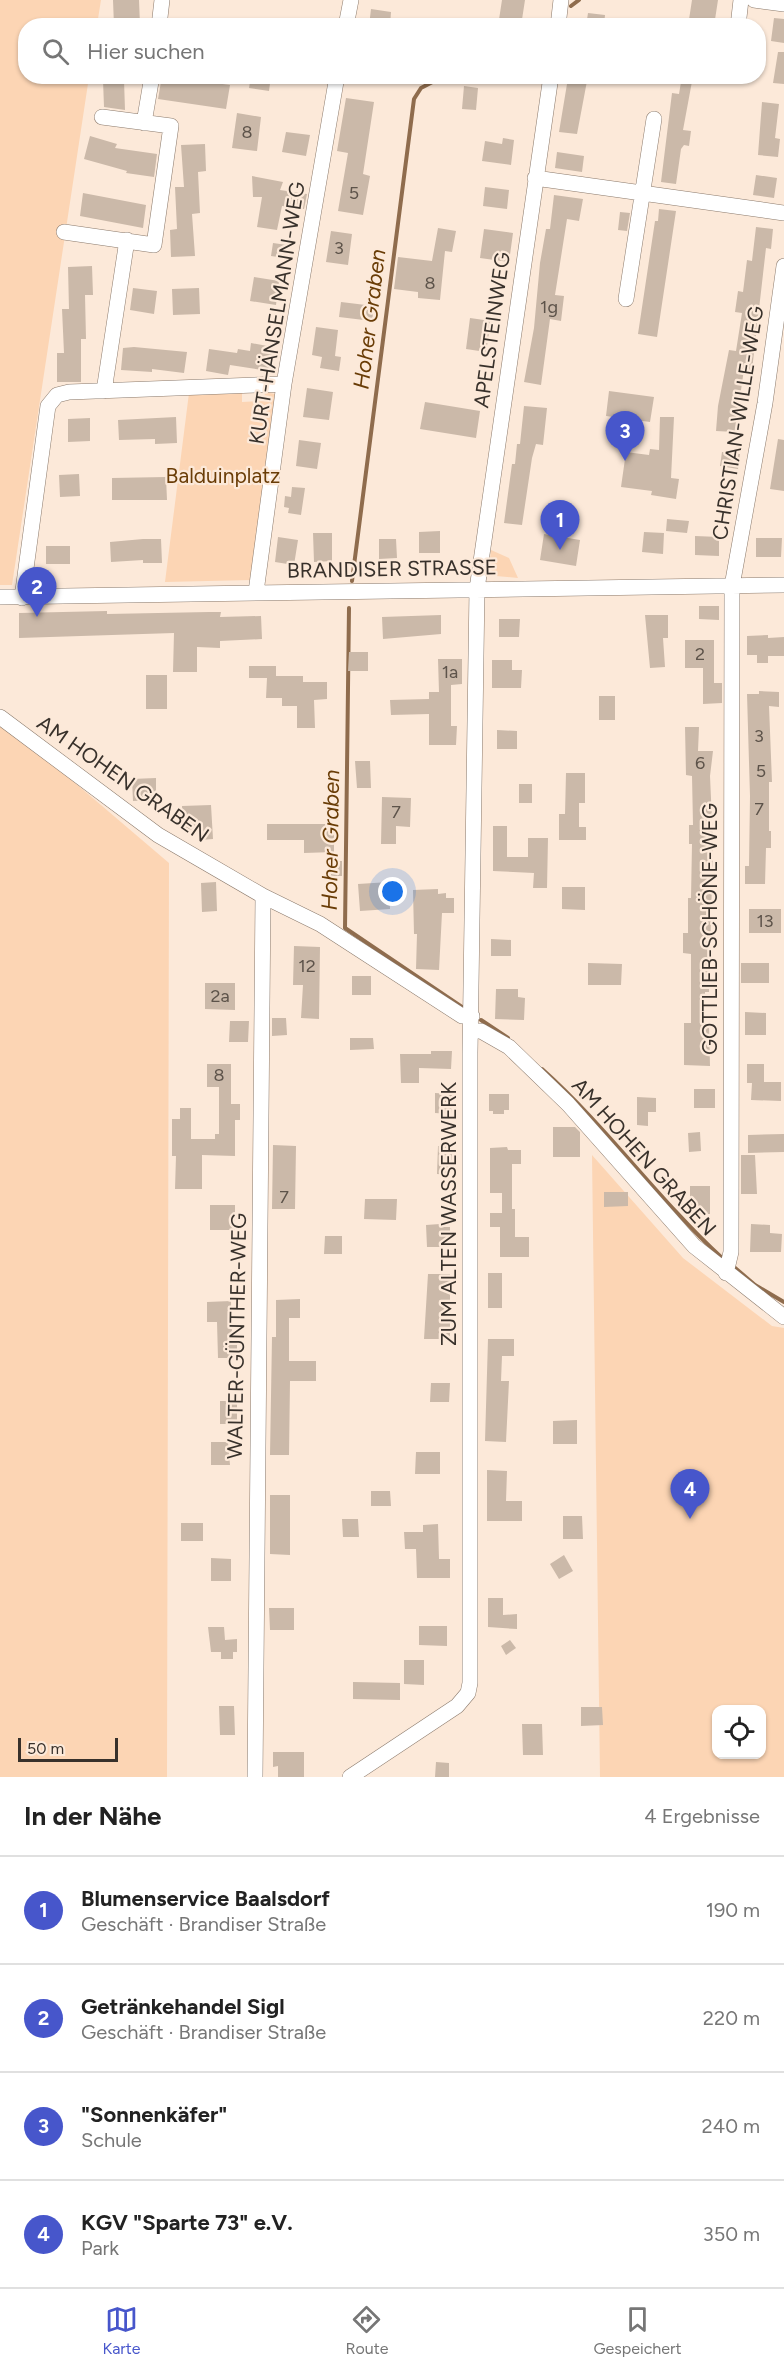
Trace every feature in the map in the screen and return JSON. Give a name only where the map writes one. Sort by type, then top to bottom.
[{"type":"street","points":[[160,18],[162,0]]},
{"type":"street","points":[[348,18],[351,0]]},
{"type":"street","points":[[559,18],[561,0]]},
{"type":"street","points":[[739,18],[741,0]]},
{"type":"street","points":[[754,0],[784,4]]},
{"type":"street","points":[[144,123],[151,84]]},
{"type":"street","name":"KURT-HÄNSELMANN-WEG","points":[[256,592],[284,384],[337,84]]},
{"type":"street","name":"APELSTEINWEG","points":[[477,590],[550,84]]},
{"type":"street","points":[[64,232],[154,245],[171,126],[102,117]]},
{"type":"street","points":[[626,299],[654,119]]},
{"type":"street","points":[[535,178],[784,213]]},
{"type":"street","points":[[104,391],[127,240]]},
{"type":"street","name":"CHRISTIAN-WILLE-WEG","points":[[732,586],[765,403],[784,266]]},
{"type":"street","points":[[21,598],[48,406],[57,395],[69,392],[284,384]]},
{"type":"street","name":"BRANDISER STRASSE","points":[[0,597],[784,585]]},
{"type":"street","name":"GOTTLIEB-SCHÖNE-WEG","points":[[726,1273],[730,1252],[732,586]]},
{"type":"street","name":"ZUM ALTEN WASSERWERK","points":[[350,1777],[457,1706],[468,1693],[470,1683],[472,1023],[477,590]]},
{"type":"street","name":"AM HOHEN GRABEN","points":[[0,717],[158,835],[262,896],[320,924],[462,1016],[481,1031],[509,1047],[617,1156],[694,1246],[784,1317]]},
{"type":"street","name":"WALTER-GÜNTHER-WEG","points":[[255,1777],[262,896]]},
{"type":"green space","points":[[0,0],[101,0],[98,18],[18,18],[18,84],[88,84],[12,585],[0,585]]},
{"type":"green space","name":"Balduinplatz","points":[[242,392],[242,402],[264,401],[265,392],[275,394],[277,399],[251,580],[165,582],[189,393]]},
{"type":"green space","points":[[491,550],[509,558],[518,578],[496,576],[489,567]]},
{"type":"green space","points":[[0,719],[169,863],[167,1777],[0,1777]]},
{"type":"green space","points":[[592,1155],[683,1258],[772,1326],[784,1328],[784,1777],[600,1777]]},
{"type":"building","points":[[113,0],[139,0],[140,18],[114,18]]},
{"type":"building","points":[[502,0],[525,0],[522,18],[499,18]]},
{"type":"building","points":[[692,0],[718,0],[715,18],[689,18]]},
{"type":"building","points":[[371,9],[391,12],[391,18],[370,18]]},
{"type":"building","points":[[588,13],[605,15],[605,18],[587,18]]},
{"type":"building","points":[[774,18],[784,19],[784,43],[771,41]]},
{"type":"building","points":[[778,52],[784,52],[784,84],[773,83]]},
{"type":"building","points":[[103,84],[124,84],[125,110],[104,107]]},
{"type":"building","points":[[161,84],[230,85],[226,109],[158,99]]},
{"type":"building","points":[[250,84],[270,84],[269,91],[249,88]]},
{"type":"building","points":[[567,84],[586,84],[577,134],[559,132]]},
{"type":"building","points":[[681,84],[692,84],[683,130],[691,131],[689,146],[684,145],[681,149],[676,184],[661,182],[672,93],[679,94]]},
{"type":"building","points":[[464,86],[478,88],[476,110],[462,109]]},
{"type":"building","points":[[346,98],[374,102],[363,174],[370,176],[363,215],[338,211],[348,153],[337,151]]},
{"type":"building","points":[[762,102],[779,104],[775,138],[780,139],[778,157],[758,155]]},
{"type":"building","points":[[237,113],[261,117],[257,151],[232,148]]},
{"type":"building","points":[[286,132],[310,135],[306,156],[282,152]]},
{"type":"building","points":[[90,136],[117,144],[115,148],[157,154],[154,177],[126,173],[127,171],[84,159]]},
{"type":"building","points":[[503,138],[514,140],[511,165],[482,161],[485,141],[502,144]]},
{"type":"building","points":[[205,144],[206,171],[198,172],[200,213],[192,214],[195,256],[171,257],[170,230],[177,229],[175,187],[184,187],[181,145]]},
{"type":"building","points":[[557,152],[584,156],[582,172],[555,168]]},
{"type":"building","points":[[756,175],[777,178],[774,198],[753,195]]},
{"type":"building","points":[[252,176],[283,182],[280,190],[307,194],[304,209],[282,206],[277,230],[257,227],[262,197],[253,197]]},
{"type":"building","points":[[485,187],[509,190],[507,209],[483,206]]},
{"type":"building","points":[[83,193],[146,205],[143,228],[80,216]]},
{"type":"building","points":[[554,195],[583,199],[579,221],[567,219],[555,295],[564,296],[561,321],[550,319],[541,385],[524,382],[534,328],[540,263],[546,229],[550,229]]},
{"type":"building","points":[[659,209],[676,211],[657,337],[638,334],[655,221],[658,221]]},
{"type":"building","points":[[620,212],[630,213],[627,231],[618,230]]},
{"type":"building","points":[[756,227],[773,229],[771,249],[766,248],[752,370],[744,369],[735,432],[716,431],[718,406],[729,350],[736,351],[742,313],[735,312],[738,291],[743,292],[747,260],[752,261]]},
{"type":"building","points":[[438,228],[456,231],[452,252],[445,251],[440,300],[418,298],[418,292],[394,289],[398,257],[432,261]]},
{"type":"building","points":[[484,229],[513,233],[509,262],[480,258]]},
{"type":"building","points":[[331,231],[352,234],[348,265],[326,262]]},
{"type":"building","points":[[273,243],[287,245],[285,258],[271,256]]},
{"type":"building","points":[[92,266],[93,295],[85,295],[86,339],[81,339],[81,382],[57,382],[57,353],[64,353],[62,309],[69,309],[68,267]]},
{"type":"building","points":[[254,277],[279,281],[276,305],[250,301]]},
{"type":"building","points":[[133,288],[157,291],[154,314],[130,310]]},
{"type":"building","points":[[199,288],[200,314],[173,315],[172,289]]},
{"type":"building","points":[[341,302],[374,306],[372,321],[339,317]]},
{"type":"building","points":[[470,318],[491,321],[486,352],[466,349]]},
{"type":"building","points":[[316,327],[338,330],[335,356],[341,357],[339,371],[320,368],[322,357],[312,355]]},
{"type":"building","points":[[251,343],[273,347],[269,371],[230,365],[228,375],[206,371],[209,349],[237,353],[238,349],[250,351]]},
{"type":"building","points":[[123,348],[187,352],[184,373],[152,369],[152,372],[121,370]]},
{"type":"building","points":[[307,388],[333,392],[329,420],[303,417]]},
{"type":"building","points":[[609,391],[654,397],[650,422],[606,416]]},
{"type":"building","points":[[425,402],[480,411],[476,438],[420,429]]},
{"type":"building","points":[[524,406],[547,408],[543,445],[536,444],[532,458],[522,525],[504,523],[512,464],[515,464],[517,444],[520,444]]},
{"type":"building","points":[[176,417],[177,443],[155,444],[155,439],[119,440],[118,420]]},
{"type":"building","points":[[660,417],[674,417],[671,478],[679,479],[676,499],[651,495],[652,491],[621,487],[626,452],[649,455],[650,449],[659,450]]},
{"type":"building","points":[[90,418],[90,441],[68,442],[68,419]]},
{"type":"building","points":[[778,439],[784,440],[784,491],[770,489]]},
{"type":"building","points":[[299,440],[321,443],[317,469],[296,466]]},
{"type":"building","points":[[722,452],[740,454],[738,469],[720,466]]},
{"type":"building","points":[[79,474],[80,496],[60,497],[59,475]]},
{"type":"building","points":[[166,477],[167,500],[112,500],[112,478]]},
{"type":"building","points":[[292,487],[305,488],[301,515],[288,513],[289,508],[284,507],[285,496],[291,497]]},
{"type":"building","points":[[667,519],[689,521],[687,533],[666,531]]},
{"type":"building","points":[[440,531],[440,553],[419,553],[419,532]]},
{"type":"building","points":[[644,532],[664,533],[663,554],[642,552]]},
{"type":"building","points":[[313,533],[332,533],[332,561],[314,562]]},
{"type":"building","points":[[544,534],[580,540],[576,566],[540,560]]},
{"type":"building","points":[[695,536],[719,537],[719,556],[695,555]]},
{"type":"building","points":[[278,537],[298,540],[294,565],[275,562]]},
{"type":"building","points":[[756,538],[782,538],[781,557],[756,557]]},
{"type":"building","points":[[161,539],[162,563],[143,563],[143,560],[111,562],[110,542]]},
{"type":"building","points":[[379,539],[396,539],[397,558],[379,559]]},
{"type":"building","points":[[46,546],[70,546],[70,564],[46,564]]},
{"type":"building","points":[[699,606],[719,606],[719,620],[699,619]]},
{"type":"building","points":[[107,611],[107,614],[221,612],[220,617],[261,616],[262,639],[220,641],[220,648],[197,647],[197,672],[173,672],[174,633],[19,638],[19,613]]},
{"type":"building","points":[[441,615],[441,634],[383,639],[382,617]]},
{"type":"building","points":[[645,615],[668,615],[668,638],[663,638],[665,667],[650,668]]},
{"type":"building","points":[[499,619],[520,619],[519,637],[499,637]]},
{"type":"building","points":[[768,635],[768,638],[784,637],[784,656],[768,656],[768,663],[757,663],[757,655],[747,655],[747,636]]},
{"type":"building","points":[[685,640],[714,640],[714,683],[722,683],[722,703],[703,704],[703,668],[685,668]]},
{"type":"building","points":[[349,652],[368,652],[368,671],[348,671]]},
{"type":"building","points":[[438,659],[462,659],[462,684],[451,685],[451,726],[457,726],[456,745],[429,745],[429,714],[391,715],[390,700],[429,699],[429,692],[439,692]]},
{"type":"building","points":[[492,660],[512,660],[512,670],[522,670],[521,688],[492,688]]},
{"type":"building","points":[[249,666],[276,666],[276,676],[303,676],[303,682],[327,682],[327,699],[314,700],[315,728],[297,728],[297,706],[282,706],[282,698],[266,698],[267,678],[249,678]]},
{"type":"building","points":[[146,675],[167,675],[167,709],[146,709]]},
{"type":"building","points":[[759,691],[779,692],[779,707],[769,706],[772,782],[769,782],[771,848],[766,848],[765,884],[745,884],[745,866],[749,866],[750,796],[747,694],[759,694]]},
{"type":"building","points":[[599,696],[615,696],[615,720],[599,720]]},
{"type":"building","points":[[685,727],[699,727],[698,751],[713,751],[710,776],[713,844],[709,992],[705,992],[705,1024],[709,1024],[710,1066],[684,1065],[684,1023],[691,1023],[691,954],[683,953],[683,933],[688,933],[692,844],[689,844],[689,825],[693,825],[692,776],[686,775]]},
{"type":"building","points":[[497,730],[517,731],[517,749],[497,749]]},
{"type":"building","points":[[355,761],[370,761],[371,788],[357,788]]},
{"type":"building","points":[[566,773],[585,773],[585,803],[579,803],[579,827],[586,827],[586,840],[559,840],[559,814],[565,814]]},
{"type":"building","points":[[156,778],[156,800],[133,801],[132,779]]},
{"type":"building","points":[[519,784],[532,784],[532,803],[519,803]]},
{"type":"building","points":[[382,797],[411,798],[410,827],[396,826],[396,844],[381,844]]},
{"type":"building","points":[[211,805],[213,839],[200,840],[199,829],[183,830],[182,806]]},
{"type":"building","points":[[267,824],[334,824],[334,852],[304,853],[304,840],[267,840]]},
{"type":"building","points":[[493,826],[507,826],[507,857],[528,857],[528,838],[548,838],[547,888],[533,888],[534,873],[493,871]]},
{"type":"building","points":[[331,861],[342,861],[342,876],[331,876]]},
{"type":"building","points":[[216,882],[217,911],[202,912],[201,883]]},
{"type":"building","points":[[389,882],[390,909],[360,911],[358,884]]},
{"type":"building","points":[[562,887],[585,887],[585,910],[562,909]]},
{"type":"building","points":[[438,889],[438,894],[446,893],[446,898],[454,898],[454,913],[442,913],[439,970],[416,969],[417,934],[414,934],[413,890]]},
{"type":"building","points":[[749,909],[781,909],[781,933],[749,933]]},
{"type":"building","points":[[491,939],[511,940],[511,956],[491,956]]},
{"type":"building","points":[[294,946],[320,947],[319,1019],[301,1018],[303,985],[293,985]]},
{"type":"building","points":[[588,963],[622,964],[621,985],[588,985]]},
{"type":"building","points":[[741,963],[769,963],[769,983],[741,983]]},
{"type":"building","points":[[352,976],[371,976],[371,995],[352,995]]},
{"type":"building","points":[[205,983],[235,983],[235,1010],[205,1009]]},
{"type":"building","points":[[496,989],[518,989],[518,997],[525,998],[524,1020],[495,1019]]},
{"type":"building","points":[[745,1012],[766,1013],[766,1035],[745,1035]]},
{"type":"building","points":[[272,1018],[286,1018],[287,1035],[272,1036]]},
{"type":"building","points":[[230,1021],[249,1021],[248,1042],[229,1042]]},
{"type":"building","points":[[350,1038],[373,1038],[374,1049],[350,1050]]},
{"type":"building","points":[[431,1051],[452,1051],[451,1069],[419,1068],[419,1083],[401,1083],[400,1054],[431,1054]]},
{"type":"building","points":[[207,1064],[231,1064],[231,1104],[240,1104],[240,1120],[235,1120],[235,1156],[202,1155],[202,1189],[175,1189],[176,1156],[172,1156],[172,1119],[180,1119],[180,1108],[191,1108],[191,1139],[215,1139],[215,1134],[219,1134],[219,1087],[207,1087]]},
{"type":"building","points":[[747,1064],[764,1064],[764,1082],[781,1082],[781,1101],[751,1100],[752,1083],[747,1083]]},
{"type":"building","points":[[694,1089],[715,1089],[715,1108],[694,1108]]},
{"type":"building","points":[[435,1093],[452,1094],[451,1114],[435,1113]]},
{"type":"building","points":[[489,1094],[509,1094],[509,1110],[504,1110],[504,1114],[493,1114],[493,1111],[489,1111]]},
{"type":"building","points":[[637,1097],[656,1098],[656,1112],[648,1112],[648,1126],[637,1125]]},
{"type":"building","points":[[553,1127],[575,1127],[580,1132],[580,1157],[553,1157]]},
{"type":"building","points":[[700,1132],[701,1151],[689,1152],[688,1133]]},
{"type":"building","points":[[784,1134],[784,1152],[748,1153],[748,1135]]},
{"type":"building","points":[[273,1145],[296,1146],[295,1209],[272,1209]]},
{"type":"building","points":[[438,1146],[452,1147],[451,1175],[437,1174]]},
{"type":"building","points":[[507,1147],[508,1150],[521,1150],[521,1164],[512,1164],[512,1209],[515,1209],[515,1237],[529,1237],[529,1257],[500,1257],[500,1227],[490,1227],[490,1213],[502,1213],[502,1193],[490,1193],[490,1148]]},
{"type":"building","points":[[741,1155],[755,1155],[757,1194],[741,1194]]},
{"type":"building","points":[[690,1186],[710,1186],[710,1214],[690,1214]]},
{"type":"building","points":[[604,1192],[628,1192],[628,1206],[604,1207]]},
{"type":"building","points":[[365,1199],[397,1199],[396,1220],[364,1219]]},
{"type":"building","points":[[210,1205],[235,1205],[235,1230],[210,1230]]},
{"type":"building","points":[[440,1224],[440,1227],[450,1227],[450,1247],[427,1247],[426,1225]]},
{"type":"building","points":[[751,1224],[770,1225],[770,1233],[782,1234],[781,1252],[750,1252]]},
{"type":"building","points":[[325,1236],[342,1236],[342,1254],[324,1254]]},
{"type":"building","points":[[488,1273],[502,1273],[502,1308],[488,1308]]},
{"type":"building","points":[[428,1274],[450,1274],[450,1339],[424,1339]]},
{"type":"building","points":[[300,1299],[300,1318],[289,1318],[289,1361],[316,1361],[316,1381],[290,1381],[289,1455],[270,1455],[272,1337],[276,1337],[276,1300]]},
{"type":"building","points":[[231,1301],[232,1334],[237,1334],[237,1358],[218,1358],[217,1322],[207,1322],[207,1302]]},
{"type":"building","points":[[488,1339],[514,1339],[514,1356],[502,1356],[501,1381],[509,1381],[506,1442],[485,1441]]},
{"type":"building","points":[[431,1383],[450,1383],[449,1402],[430,1402]]},
{"type":"building","points":[[220,1401],[237,1401],[237,1424],[220,1424]]},
{"type":"building","points":[[577,1420],[577,1444],[553,1444],[553,1421]]},
{"type":"building","points":[[211,1442],[228,1442],[230,1465],[211,1465]]},
{"type":"building","points":[[416,1452],[440,1452],[440,1474],[415,1474]]},
{"type":"building","points":[[487,1470],[507,1471],[506,1501],[522,1501],[522,1521],[487,1521]]},
{"type":"building","points":[[371,1491],[390,1491],[391,1506],[371,1506]]},
{"type":"building","points":[[270,1495],[290,1495],[290,1555],[270,1554]]},
{"type":"building","points":[[563,1516],[582,1516],[583,1539],[563,1539]]},
{"type":"building","points":[[342,1519],[358,1519],[359,1537],[343,1537]]},
{"type":"building","points":[[181,1523],[203,1523],[203,1541],[181,1541]]},
{"type":"building","points":[[438,1524],[439,1559],[450,1559],[450,1578],[417,1578],[416,1549],[405,1549],[404,1532],[423,1532],[423,1525]]},
{"type":"building","points":[[564,1555],[573,1571],[559,1579],[550,1564]]},
{"type":"building","points":[[211,1558],[231,1559],[231,1581],[211,1581]]},
{"type":"building","points":[[488,1598],[503,1598],[503,1615],[517,1614],[517,1629],[488,1627]]},
{"type":"building","points":[[269,1608],[294,1608],[294,1630],[270,1630]]},
{"type":"building","points":[[419,1626],[447,1626],[447,1646],[419,1645]]},
{"type":"building","points":[[208,1627],[224,1627],[225,1640],[237,1639],[237,1652],[233,1652],[233,1659],[221,1659],[221,1652],[211,1652]]},
{"type":"building","points":[[510,1640],[516,1648],[506,1655],[501,1646]]},
{"type":"building","points":[[404,1660],[424,1660],[424,1685],[404,1684]]},
{"type":"building","points":[[353,1682],[400,1683],[400,1700],[353,1699]]},
{"type":"building","points":[[219,1706],[234,1706],[235,1735],[220,1735]]},
{"type":"building","points":[[581,1707],[602,1707],[603,1725],[581,1726]]},
{"type":"building","points":[[522,1724],[542,1724],[543,1755],[523,1755]]},
{"type":"building","points":[[273,1752],[304,1752],[304,1777],[278,1777],[278,1766],[273,1767]]},
{"type":"building","points":[[436,1762],[449,1763],[449,1777],[435,1777]]},
{"type":"waterway","name":"Hoher Graben","points":[[571,6],[579,0]]},
{"type":"waterway","name":"Hoher Graben","points":[[352,581],[414,99],[421,88],[429,84]]},
{"type":"waterway","name":"Hoher Graben","points":[[349,608],[345,928],[462,1007]]},
{"type":"waterway","name":"Hoher Graben","points":[[481,1020],[508,1038]]},
{"type":"waterway","name":"Hoher Graben","points":[[542,1069],[566,1091],[675,1211],[721,1257]]},
{"type":"waterway","name":"Hoher Graben","points":[[734,1267],[755,1285],[784,1302]]},
{"type":"place","name":"\"Sonnenkäfer\"","points":[[625,461]]},
{"type":"place","name":"Blumenservice Baalsdorf","points":[[560,550]]},
{"type":"place","name":"Getränkehandel Sigl","points":[[37,617]]},
{"type":"place","name":"KGV \"Sparte 73\" e.V.","points":[[690,1519]]}]
